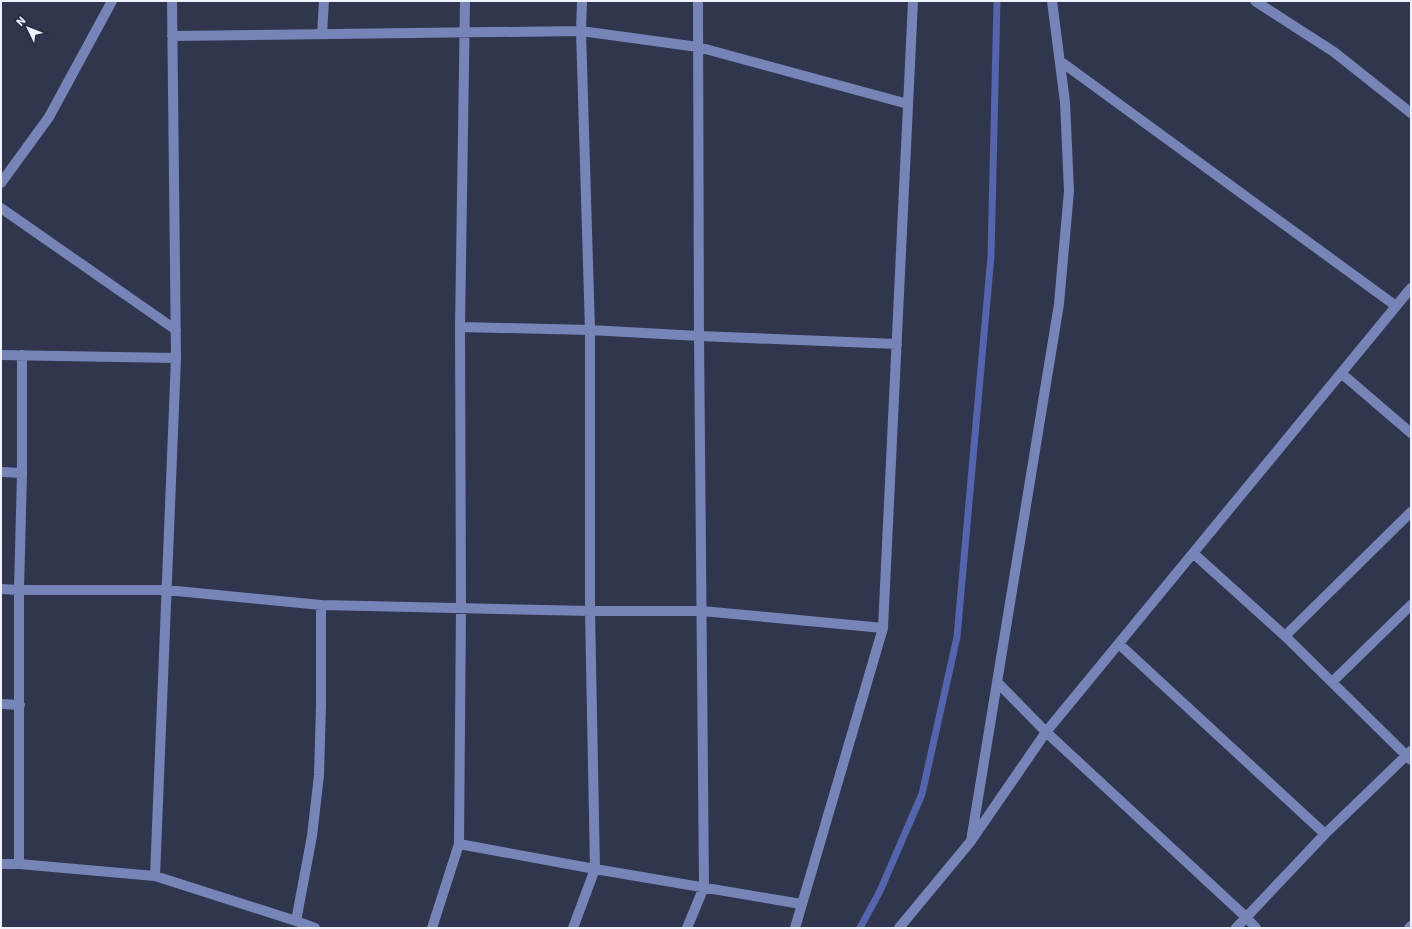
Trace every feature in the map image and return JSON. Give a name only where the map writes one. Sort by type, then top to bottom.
[{"type":"street","points":[[1,183],[49,117],[112,1]]},
{"type":"street","points":[[154,876],[176,358],[172,1]]},
{"type":"street","points":[[322,34],[324,1]]},
{"type":"street","points":[[432,928],[459,844],[461,608],[460,327],[466,33],[465,1]]},
{"type":"street","points":[[573,928],[596,869],[590,611],[590,330],[581,31],[582,1]]},
{"type":"street","points":[[687,928],[704,887],[699,336],[698,1]]},
{"type":"street","points":[[795,928],[883,628],[913,1]]},
{"type":"street","points":[[971,841],[1059,304],[1069,191],[1065,102],[1052,1]]},
{"type":"street","points":[[1255,1],[1334,52],[1411,113]]},
{"type":"street","points":[[172,36],[581,31],[698,47],[908,104]]},
{"type":"street","points":[[1060,61],[1396,306]]},
{"type":"street","points":[[1,208],[176,330]]},
{"type":"street","points":[[899,928],[971,841],[1046,732],[1411,288]]},
{"type":"street","points":[[460,327],[590,330],[897,344]]},
{"type":"street","points":[[1,355],[176,358]]},
{"type":"street","points":[[19,864],[19,590],[22,473],[22,355]]},
{"type":"street","points":[[1341,373],[1411,433]]},
{"type":"street","points":[[1,472],[22,473]]},
{"type":"street","points":[[1285,636],[1411,512]]},
{"type":"street","points":[[1193,553],[1285,636],[1410,755],[1324,834],[1236,928]]},
{"type":"street","points":[[1,589],[166,590],[321,605],[590,611],[702,611],[883,628]]},
{"type":"street","points":[[296,921],[312,836],[319,775],[321,605]]},
{"type":"street","points":[[1332,682],[1411,605]]},
{"type":"street","points":[[1119,644],[1324,834]]},
{"type":"street","points":[[997,682],[1046,732],[1246,917],[1256,928]]},
{"type":"street","points":[[1,704],[20,705]]},
{"type":"street","points":[[459,844],[801,904]]},
{"type":"street","points":[[1,864],[19,864],[154,876],[315,928]]},
{"type":"waterway","points":[[860,928],[880,891],[922,794],[957,637],[991,256],[997,1]]}]
